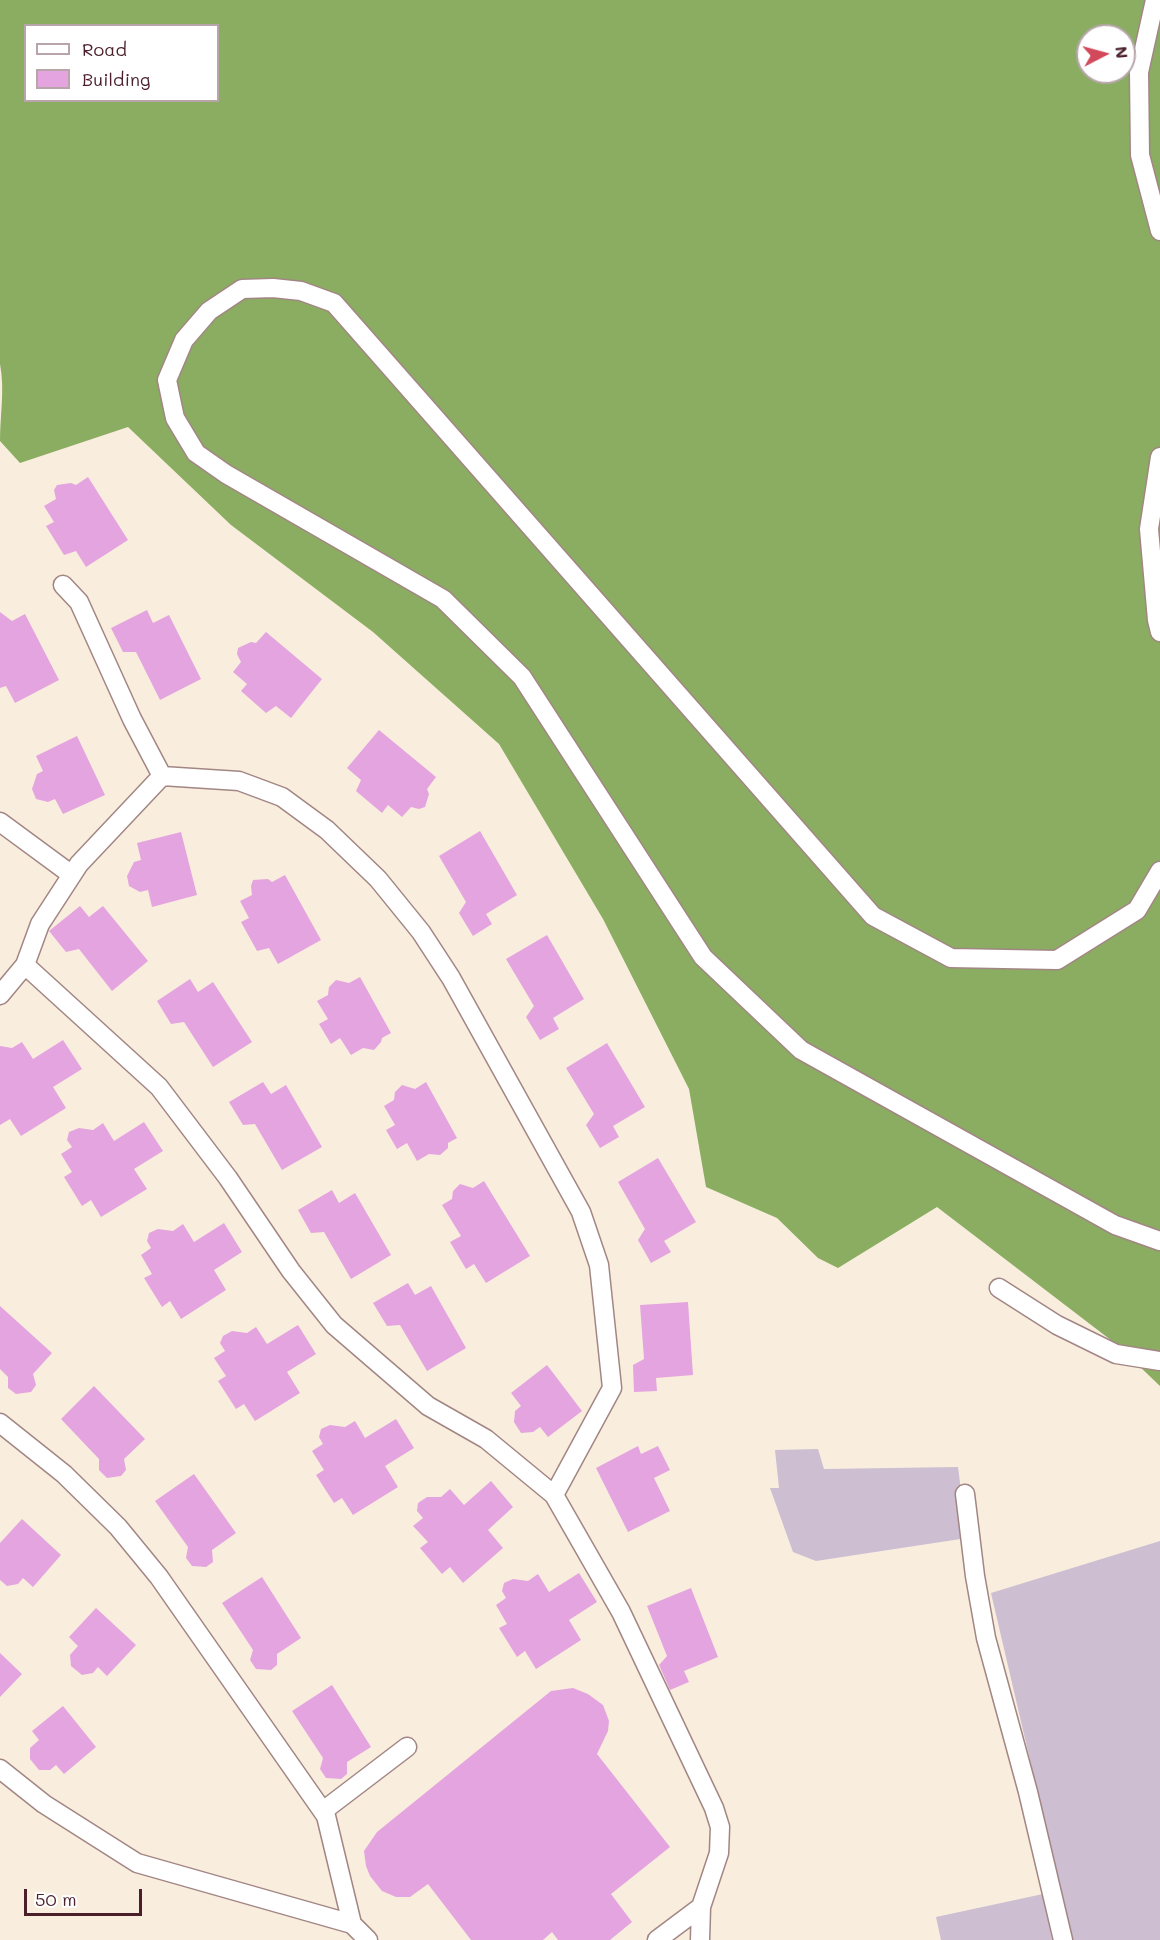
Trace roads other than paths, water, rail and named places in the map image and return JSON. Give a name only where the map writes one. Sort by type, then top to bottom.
[{"type":"street","points":[[1155,0],[1140,72],[1140,155],[1160,231]]},
{"type":"street","points":[[1160,871],[1137,910],[1057,960],[951,958],[941,953],[873,916],[334,303],[301,291],[273,288],[242,290],[209,311],[184,340],[167,380],[174,418],[196,453],[226,474],[443,599],[522,677],[703,957],[801,1050],[1115,1226],[1160,1241]]},
{"type":"street","points":[[1160,457],[1149,529],[1160,632]]},
{"type":"street","points":[[63,585],[79,602],[132,719],[162,776]]},
{"type":"street","points":[[0,995],[25,965],[40,924],[79,864],[162,776]]},
{"type":"street","points":[[162,776],[239,781],[282,797],[327,830],[378,879],[421,932],[450,978],[581,1212],[599,1265],[612,1388],[554,1495]]},
{"type":"street","points":[[0,822],[72,875]]},
{"type":"street","points":[[25,965],[159,1087],[228,1178],[291,1271],[334,1325],[428,1406],[486,1439],[554,1495],[621,1612],[714,1808],[720,1827],[719,1853],[701,1907],[700,1940]]},
{"type":"street","points":[[999,1288],[1057,1324],[1116,1354],[1160,1361]]},
{"type":"street","points":[[0,1423],[64,1474],[118,1527],[159,1577],[326,1816],[352,1924]]},
{"type":"street","points":[[965,1494],[975,1576],[986,1638],[1028,1792],[1063,1940]]},
{"type":"street","points":[[322,1811],[407,1747]]},
{"type":"street","points":[[0,1768],[44,1804],[137,1863],[352,1924],[368,1940]]},
{"type":"street","points":[[657,1940],[701,1907]]}]
